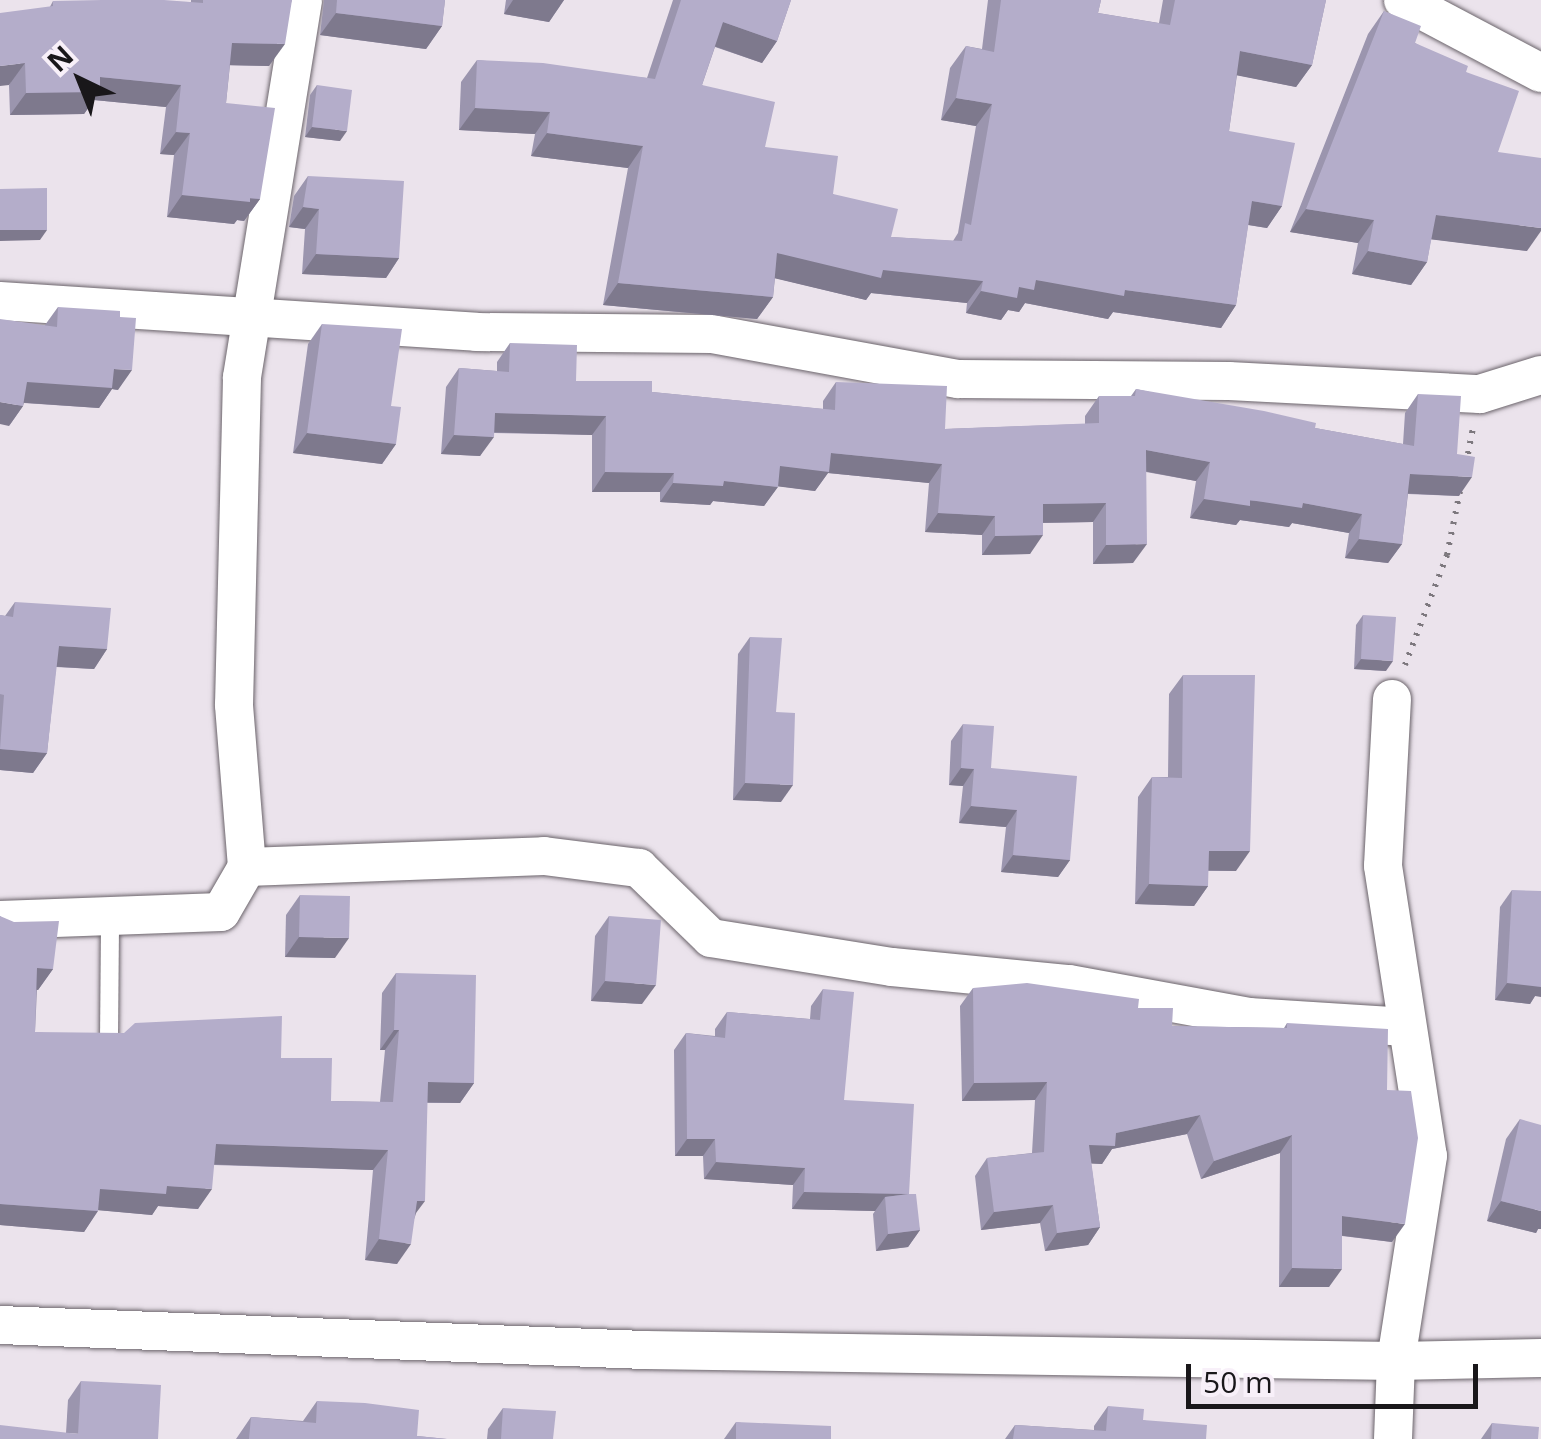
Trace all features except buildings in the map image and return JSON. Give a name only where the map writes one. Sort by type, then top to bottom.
[{"type":"street","points":[[0,920],[221,912],[248,867],[234,705],[242,377],[303,0]]},
{"type":"street","points":[[1402,0],[1541,73]]},
{"type":"street","points":[[0,301],[476,332],[712,334],[958,380],[1229,380],[1480,394],[1541,375]]},
{"type":"street","points":[[1392,698],[1383,866],[1428,1156],[1396,1360],[1393,1439]]},
{"type":"street","points":[[248,867],[544,856],[639,868],[711,938],[892,967],[1068,984],[1249,1017],[1408,1026]]},
{"type":"street","points":[[0,1325],[645,1350],[1396,1360],[1541,1358]]},
{"type":"lane","points":[[108,1041],[110,919]]},
{"type":"path","points":[[1392,698],[1447,555],[1480,394]]}]
